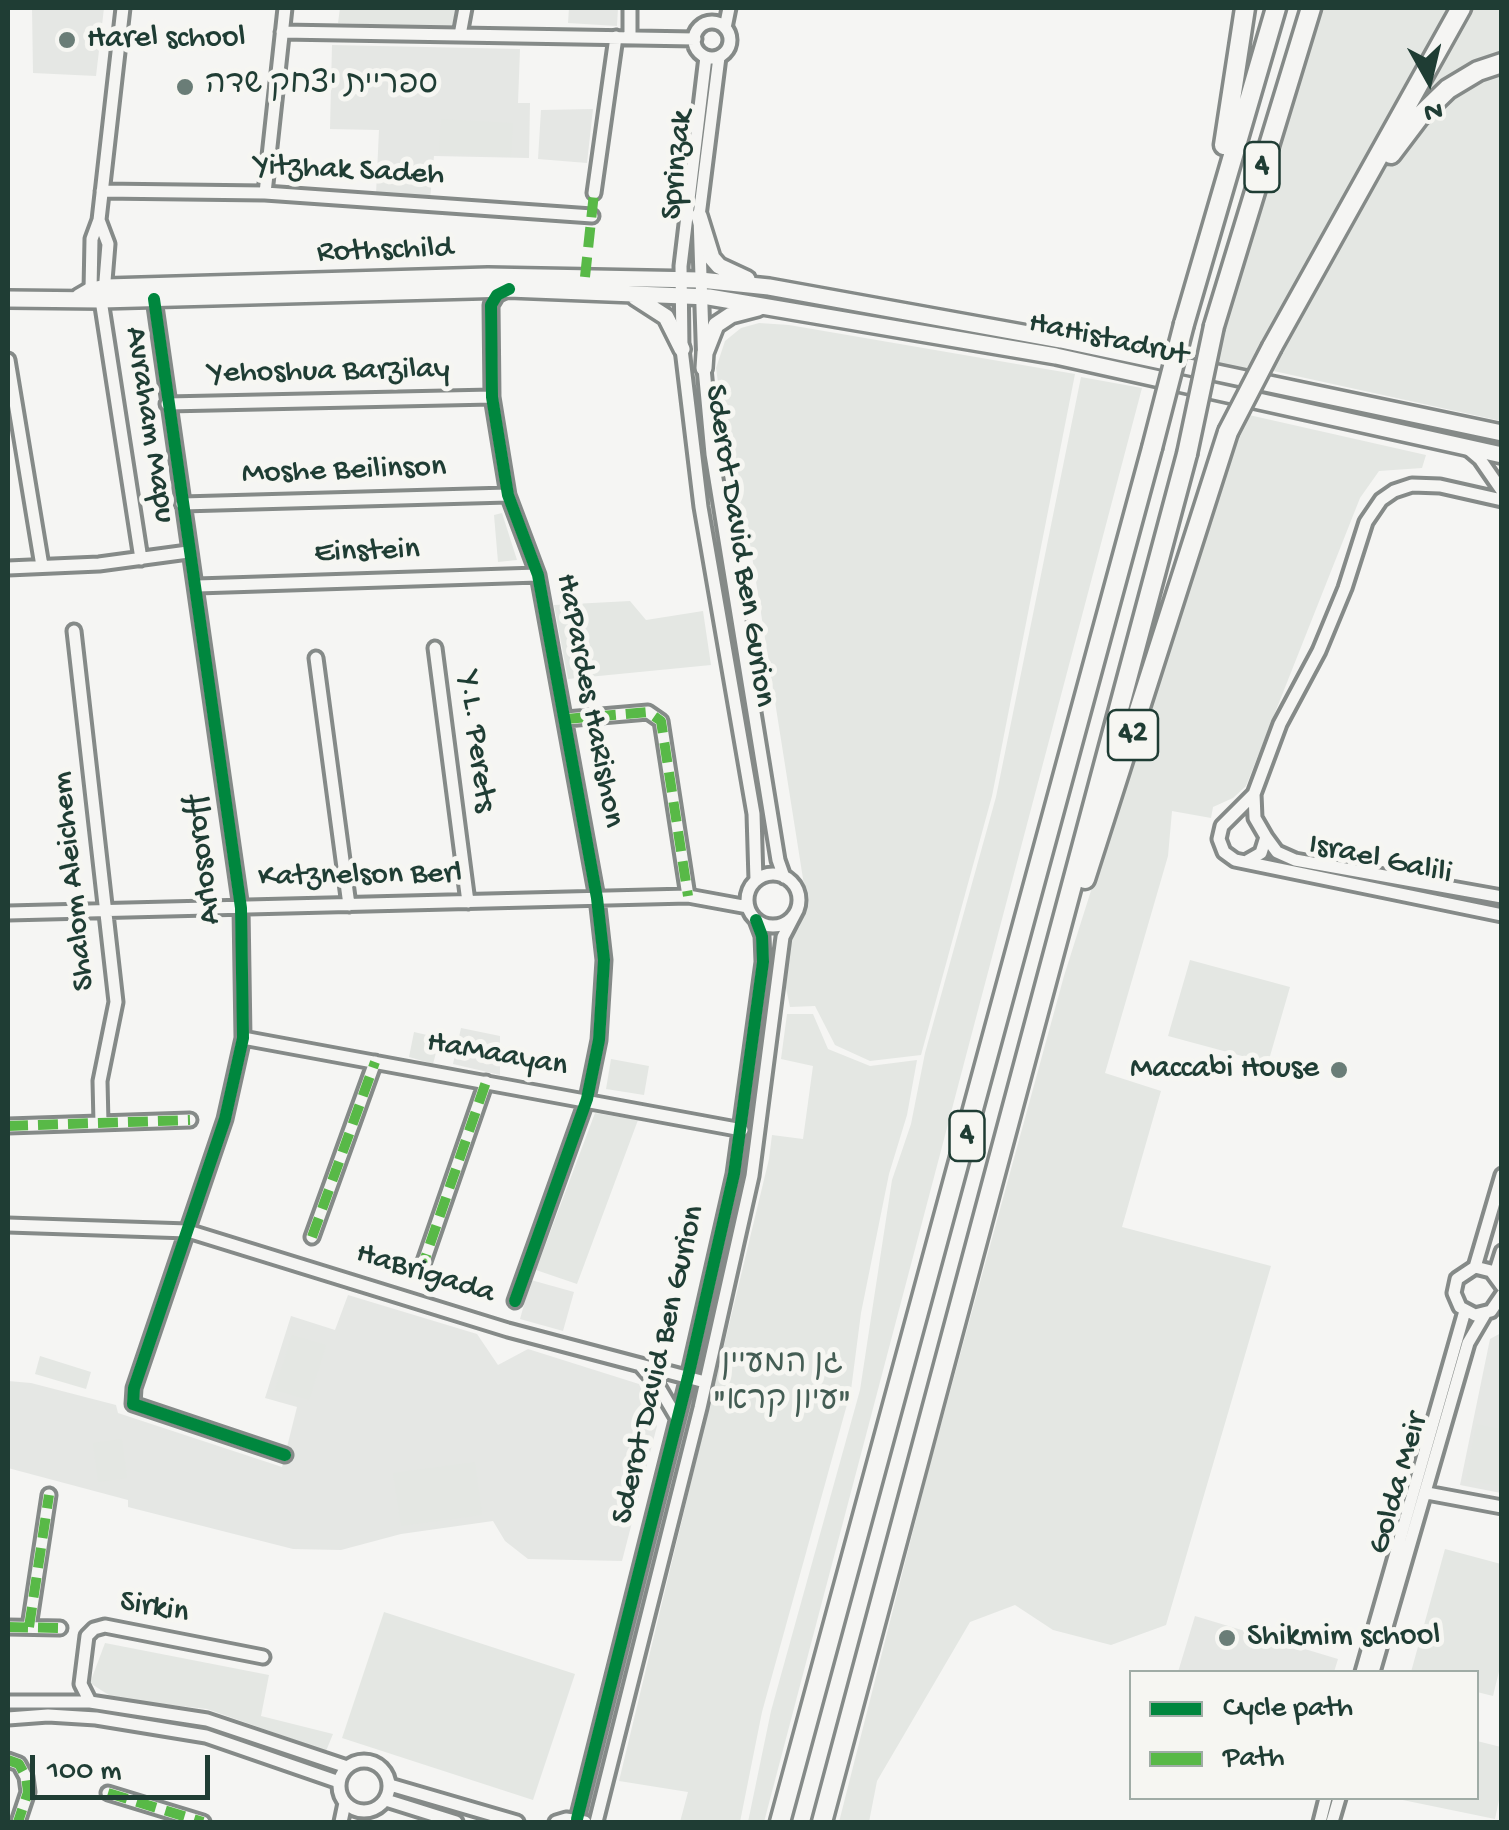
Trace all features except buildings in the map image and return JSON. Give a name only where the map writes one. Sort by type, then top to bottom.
[{"type":"highway","points":[[1210,228],[1245,8]]},
{"type":"highway","name":"4","points":[[780,1822],[1210,228],[1276,8]]},
{"type":"highway","name":"4","points":[[822,1822],[1186,454],[1214,326],[1311,8]]},
{"type":"highway","name":"42","points":[[1032,1036],[1130,744],[1228,432],[1461,8]]},
{"type":"highway","points":[[1355,202],[1434,101],[1464,79],[1502,63]]},
{"type":"main road","points":[[699,216],[708,250],[719,266],[769,287]]},
{"type":"main road","name":"Rothschild","points":[[8,298],[76,299],[100,292],[488,276],[700,288]]},
{"type":"main road","name":"Rothschild","points":[[100,292],[154,298],[509,290],[612,292],[681,287]]},
{"type":"main road","name":"HaHistadrut","points":[[700,288],[769,287],[1061,340],[1502,433]]},
{"type":"main road","name":"HaHistadrut","points":[[700,288],[775,307],[1056,356],[1502,455]]},
{"type":"main road","points":[[612,292],[644,301],[659,310],[672,326],[682,349]]},
{"type":"main road","points":[[704,368],[705,353],[716,325],[738,312],[775,307]]},
{"type":"street","name":"Avraham Mapu","points":[[123,8],[99,220],[108,244],[100,292],[141,559]]},
{"type":"street","points":[[266,193],[285,8]]},
{"type":"street","points":[[460,36],[464,8]]},
{"type":"street","points":[[630,8],[630,38]]},
{"type":"street","points":[[709,23],[714,8]]},
{"type":"street","points":[[725,28],[709,23],[700,27],[696,48],[712,57],[726,53],[730,42],[725,28],[729,8]]},
{"type":"street","points":[[282,32],[695,39]]},
{"type":"street","points":[[594,193],[616,37]]},
{"type":"street","name":"Sprinzak","points":[[700,288],[699,216],[712,57]]},
{"type":"street","name":"Sprinzak","points":[[681,287],[712,57]]},
{"type":"street","name":"Yitzhak Sadeh","points":[[102,191],[266,193],[592,216]]},
{"type":"street","name":"Sderot David Ben Gurion","points":[[681,287],[682,349],[701,507],[754,814],[753,884]]},
{"type":"street","name":"Sderot David Ben Gurion","points":[[700,288],[712,454],[778,860],[784,877]]},
{"type":"street","name":"HaPardes HaRishon","points":[[509,290],[497,295],[491,305],[492,397],[508,494],[538,574],[566,719],[597,898],[603,976],[599,1040],[587,1099],[516,1301]]},
{"type":"street","name":"Arlosoroff","points":[[154,298],[241,908],[243,1038],[225,1119],[134,1388],[133,1404],[285,1454]]},
{"type":"street","points":[[8,360],[13,431],[42,566]]},
{"type":"street","name":"Yehoshua Barzilay","points":[[168,404],[492,397]]},
{"type":"street","points":[[1464,445],[1480,459],[1502,491]]},
{"type":"street","points":[[1255,818],[1254,794],[1280,724],[1319,651],[1366,522],[1381,500],[1412,485],[1440,486],[1502,500]]},
{"type":"street","name":"Moshe Beilinson","points":[[182,504],[508,494]]},
{"type":"street","points":[[8,568],[188,552]]},
{"type":"street","name":"Einstein","points":[[197,586],[538,574]]},
{"type":"street","name":"Shalom Aleichem","points":[[74,631],[116,1002],[100,1080],[101,1123]]},
{"type":"street","name":"Y.L. Perets","points":[[435,648],[468,902]]},
{"type":"street","points":[[316,658],[349,905]]},
{"type":"street","points":[[566,719],[648,712],[661,721],[688,896]]},
{"type":"street","points":[[1233,816],[1255,818],[1265,830],[1261,853],[1247,861],[1229,857],[1220,846],[1222,826],[1254,794]]},
{"type":"street","name":"Israel Galili","points":[[1266,838],[1278,852],[1295,860],[1502,897]]},
{"type":"street","name":"Israel Galili","points":[[1247,861],[1502,915]]},
{"type":"street","points":[[768,874],[784,877],[797,891],[796,912],[779,925],[769,926],[756,920],[748,906],[753,884],[768,874]]},
{"type":"street","name":"Katznelson Berl","points":[[714,898],[753,884]]},
{"type":"street","name":"Katznelson Berl","points":[[8,914],[688,896],[748,906]]},
{"type":"street","name":"Sderot David Ben Gurion","points":[[596,1822],[752,1176],[783,938],[796,912]]},
{"type":"street","name":"Sderot David Ben Gurion","points":[[582,1821],[688,1377],[742,1130],[763,962],[762,936],[756,920]]},
{"type":"street","name":"HaMaayan","points":[[243,1038],[742,1130]]},
{"type":"street","points":[[312,1238],[375,1062]]},
{"type":"street","points":[[420,1273],[486,1082]]},
{"type":"street","points":[[8,1126],[190,1120]]},
{"type":"street","name":"Golda Meir","points":[[1363,1670],[1466,1311],[1456,1300],[1455,1286],[1462,1274],[1475,1268],[1502,1175]]},
{"type":"street","name":"HaBrigada","points":[[8,1225],[188,1231],[508,1330],[705,1382]]},
{"type":"street","points":[[1498,1280],[1502,1252]]},
{"type":"street","points":[[1475,1268],[1486,1268],[1498,1280]]},
{"type":"street","name":"Golda Meir","points":[[1374,1670],[1468,1343],[1485,1314],[1501,1298]]},
{"type":"street","points":[[1466,1311],[1485,1314]]},
{"type":"street","points":[[640,1365],[676,1418]]},
{"type":"street","points":[[1426,1493],[1502,1506]]},
{"type":"street","points":[[29,1628],[49,1495]]},
{"type":"street","name":"Sirkin","points":[[81,1684],[87,1636],[105,1626],[263,1656]]},
{"type":"street","points":[[8,1627],[60,1628]]},
{"type":"street","points":[[68,1700],[81,1684],[90,1702]]},
{"type":"street","points":[[8,1702],[68,1700],[207,1720],[347,1767]]},
{"type":"street","points":[[8,1718],[92,1718],[206,1736],[339,1782]]},
{"type":"street","points":[[8,1760],[19,1764],[26,1776],[28,1792],[18,1822]]},
{"type":"street","points":[[370,1761],[384,1770],[390,1785],[386,1800],[374,1810],[355,1816],[345,1803],[339,1782],[347,1767],[354,1762],[370,1761]]},
{"type":"street","points":[[390,1785],[517,1822]]},
{"type":"street","points":[[108,1792],[203,1822]]},
{"type":"street","points":[[386,1800],[456,1822]]},
{"type":"street","points":[[342,1822],[345,1803]]},
{"type":"street","points":[[149,1822],[154,1807]]},
{"type":"street","points":[[556,1822],[582,1821]]},
{"type":"shaded area","name":"Harel school","points":[[32,8],[104,8],[96,76],[33,73]]},
{"type":"shaded area","points":[[569,8],[618,8],[617,26],[568,23]]},
{"type":"shaded area","points":[[332,45],[520,49],[518,103],[530,103],[529,158],[434,156],[430,200],[376,194],[379,130],[330,129]]},
{"type":"shaded area","points":[[593,109],[587,163],[538,159],[541,110]]},
{"type":"shaded area","points":[[461,1028],[500,1036],[500,1075],[453,1064]]},
{"type":"shaded area","points":[[531,1280],[574,1292],[563,1331],[520,1319]]},
{"type":"shaded area","points":[[348,1295],[477,1334],[498,1365],[528,1349],[639,1384],[657,1426],[622,1561],[528,1559],[505,1541],[493,1521],[401,1534],[341,1550],[293,1549],[128,1507],[128,1500],[8,1468],[8,1381],[31,1383],[116,1405],[118,1413],[282,1467],[297,1407],[265,1398],[291,1316],[335,1330]]},
{"type":"shaded area","points":[[1501,1333],[1501,1493],[1460,1485],[1490,1339]]},
{"type":"shaded area","name":"Shikmim school","points":[[1195,1616],[1338,1659],[1335,1670],[1179,1670]]},
{"type":"green space","points":[[340,8],[456,8],[452,27],[338,23]]},
{"type":"green space","points":[[1322,8],[1450,8],[1246,372],[1215,364]]},
{"type":"green space","points":[[1471,8],[1501,8],[1501,55],[1424,104],[1418,100]]},
{"type":"green space","points":[[1501,63],[1501,421],[1269,370],[1361,201],[1419,117]]},
{"type":"green space","points":[[441,119],[513,123],[511,157],[439,153]]},
{"type":"green space","points":[[759,323],[1075,374],[992,796],[921,1055],[870,1061],[835,1045],[815,1006],[790,1007],[783,974],[786,946],[800,926],[804,885],[745,512],[736,512],[716,368],[725,341],[741,328]]},
{"type":"green space","points":[[1081,377],[1142,388],[764,1822],[748,1822],[771,1711],[860,1390],[892,1180],[911,1124],[925,1053],[996,797]]},
{"type":"green space","points":[[1249,415],[1426,455],[1422,468],[1379,471],[1360,498],[1246,786],[1233,798],[1213,807],[1211,818],[1172,811],[1168,856],[1105,1073],[1161,1091],[1122,1227],[1271,1266],[1166,1625],[1111,1645],[1053,1630],[1015,1605],[970,1622],[877,1781],[869,1822],[839,1822],[929,1468],[1064,976],[1231,448]]},
{"type":"green space","points":[[502,513],[517,560],[498,562],[494,515]]},
{"type":"green space","points":[[630,601],[646,620],[703,611],[711,665],[568,679],[554,605]]},
{"type":"green space","points":[[1190,960],[1290,987],[1268,1063],[1168,1036]]},
{"type":"green space","name":"גן המעיין \"עיון קרא\"","points":[[787,1014],[813,1014],[828,1049],[870,1066],[917,1060],[861,1313],[851,1390],[762,1712],[740,1822],[680,1822],[688,1792],[619,1781],[772,1135],[803,1139],[813,1066],[781,1059]]},
{"type":"green space","points":[[414,1032],[440,1038],[433,1064],[409,1057]]},
{"type":"green space","points":[[611,1059],[649,1066],[644,1095],[606,1089]]},
{"type":"green space","points":[[595,1113],[638,1120],[577,1284],[536,1270]]},
{"type":"green space","points":[[292,1335],[326,1345],[309,1400],[275,1390]]},
{"type":"green space","points":[[40,1356],[91,1372],[86,1389],[35,1374]]},
{"type":"green space","points":[[1476,1424],[1501,1429],[1499,1486],[1466,1480]]},
{"type":"green space","points":[[122,1439],[127,1478],[98,1482],[93,1443]]},
{"type":"green space","points":[[475,1462],[482,1515],[401,1526],[393,1473]]},
{"type":"green space","points":[[1445,1549],[1501,1564],[1501,1663],[1493,1696],[1479,1692],[1479,1670],[1412,1670]]},
{"type":"green space","points":[[384,1612],[575,1674],[533,1800],[342,1738]]},
{"type":"green space","points":[[105,1643],[269,1675],[261,1716],[333,1734],[326,1751],[207,1709],[115,1699],[90,1683]]},
{"type":"green space","points":[[1479,1742],[1501,1747],[1501,1790],[1495,1819],[1403,1800],[1479,1800]]},
{"type":"marked path","points":[[585,277],[594,193]]},
{"type":"marked path","points":[[566,719],[648,712],[661,721],[688,896]]},
{"type":"marked path","points":[[312,1237],[375,1062]]},
{"type":"marked path","points":[[420,1273],[486,1082]]},
{"type":"marked path","points":[[8,1126],[190,1120]]},
{"type":"marked path","points":[[29,1627],[49,1495]]},
{"type":"marked path","points":[[8,1627],[60,1628]]},
{"type":"marked path","points":[[8,1760],[19,1764],[26,1777],[28,1792],[18,1822]]},
{"type":"marked path","points":[[108,1793],[203,1822]]},
{"type":"cycle path","points":[[509,289],[497,295],[491,305],[492,397],[508,495],[538,575],[597,898],[604,960],[599,1040],[587,1099],[515,1301]]},
{"type":"cycle path","points":[[154,299],[241,908],[243,1038],[225,1119],[134,1388],[133,1404],[285,1455]]},
{"type":"cycle path","points":[[577,1819],[688,1377],[734,1174],[763,962],[762,936],[756,920]]},
{"type":"place","name":"Harel school","points":[[67,40]]},
{"type":"place","name":"ספריית יצחק שדה","points":[[185,87]]},
{"type":"place","name":"Maccabi House","points":[[1339,1070]]},
{"type":"place","name":"Shikmim school","points":[[1227,1638]]}]
